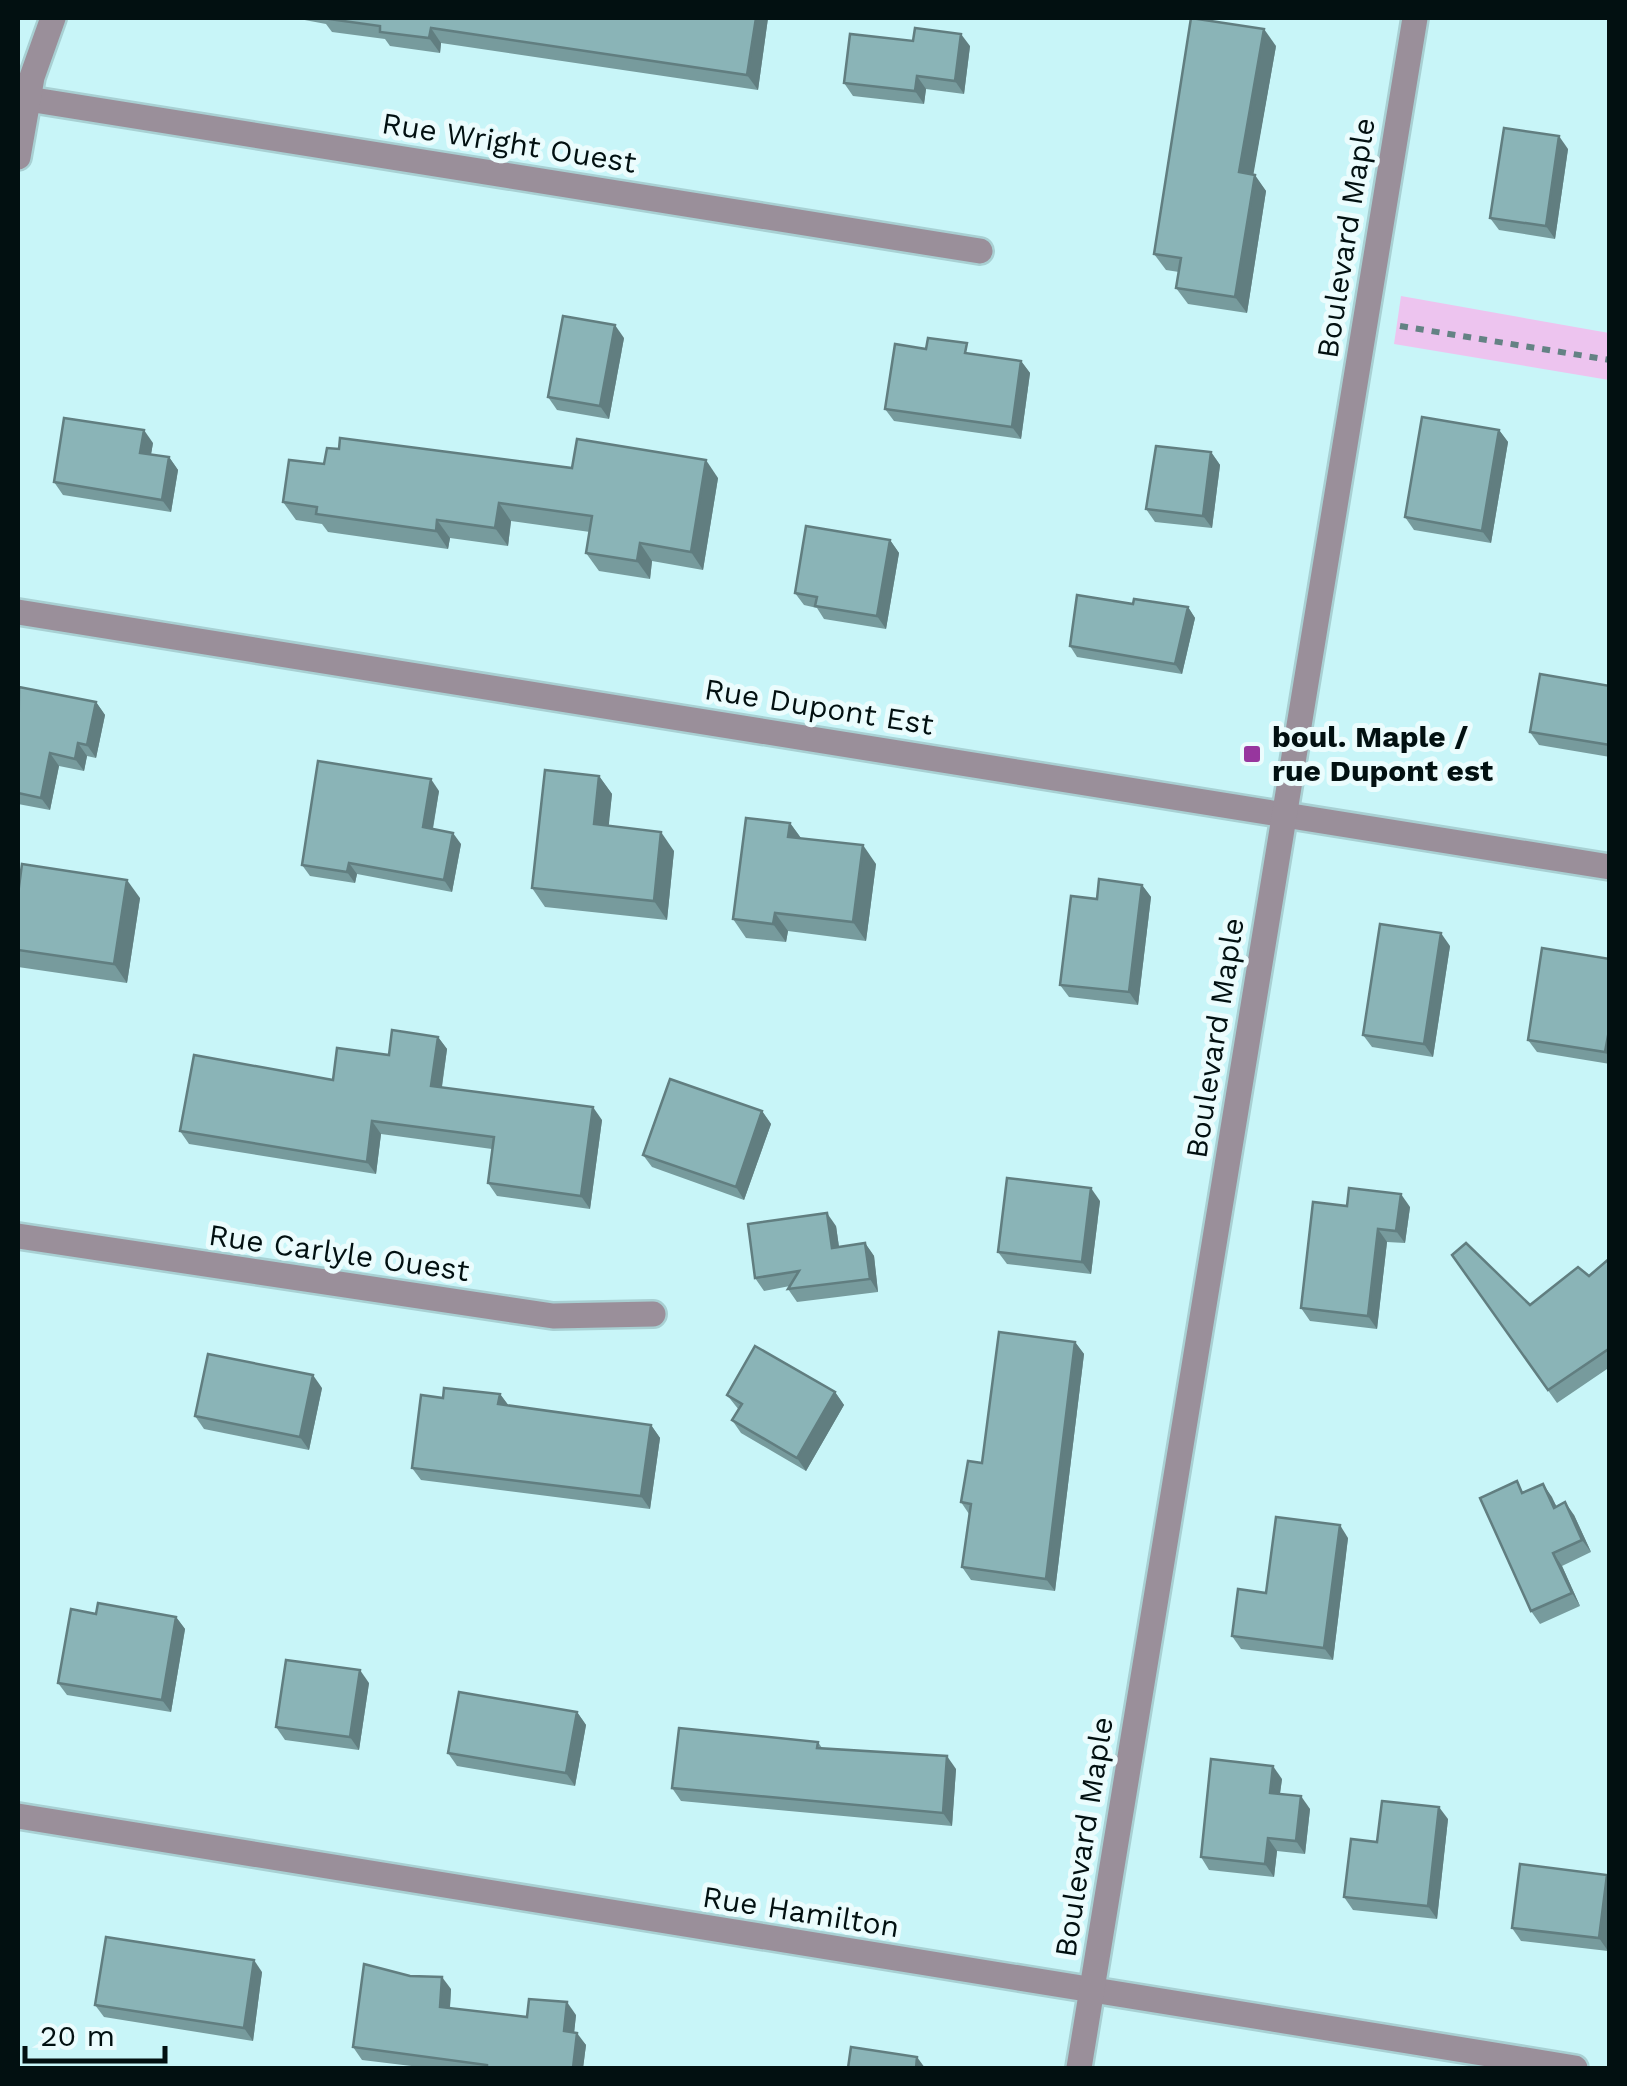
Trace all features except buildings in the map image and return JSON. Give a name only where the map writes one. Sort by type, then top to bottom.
[{"type":"street","points":[[18,157],[28,99],[53,18]]},
{"type":"street","name":"Boulevard Maple","points":[[1079,2068],[1415,18]]},
{"type":"street","name":"Rue Wright Ouest","points":[[28,99],[980,251]]},
{"type":"street","name":"Rue Dupont Est","points":[[18,612],[1610,868]]},
{"type":"street","name":"Rue Carlyle Ouest","points":[[18,1236],[554,1316],[653,1314]]},
{"type":"street","name":"Rue Hamilton","points":[[18,1816],[1575,2068]]},
{"type":"path","points":[[1400,326],[1610,360]]},
{"type":"shaded area","points":[[1401,296],[1609,333],[1609,380],[1394,344]]},
{"type":"place","name":"boul. Maple / rue Dupont est","points":[[1252,754]]}]
